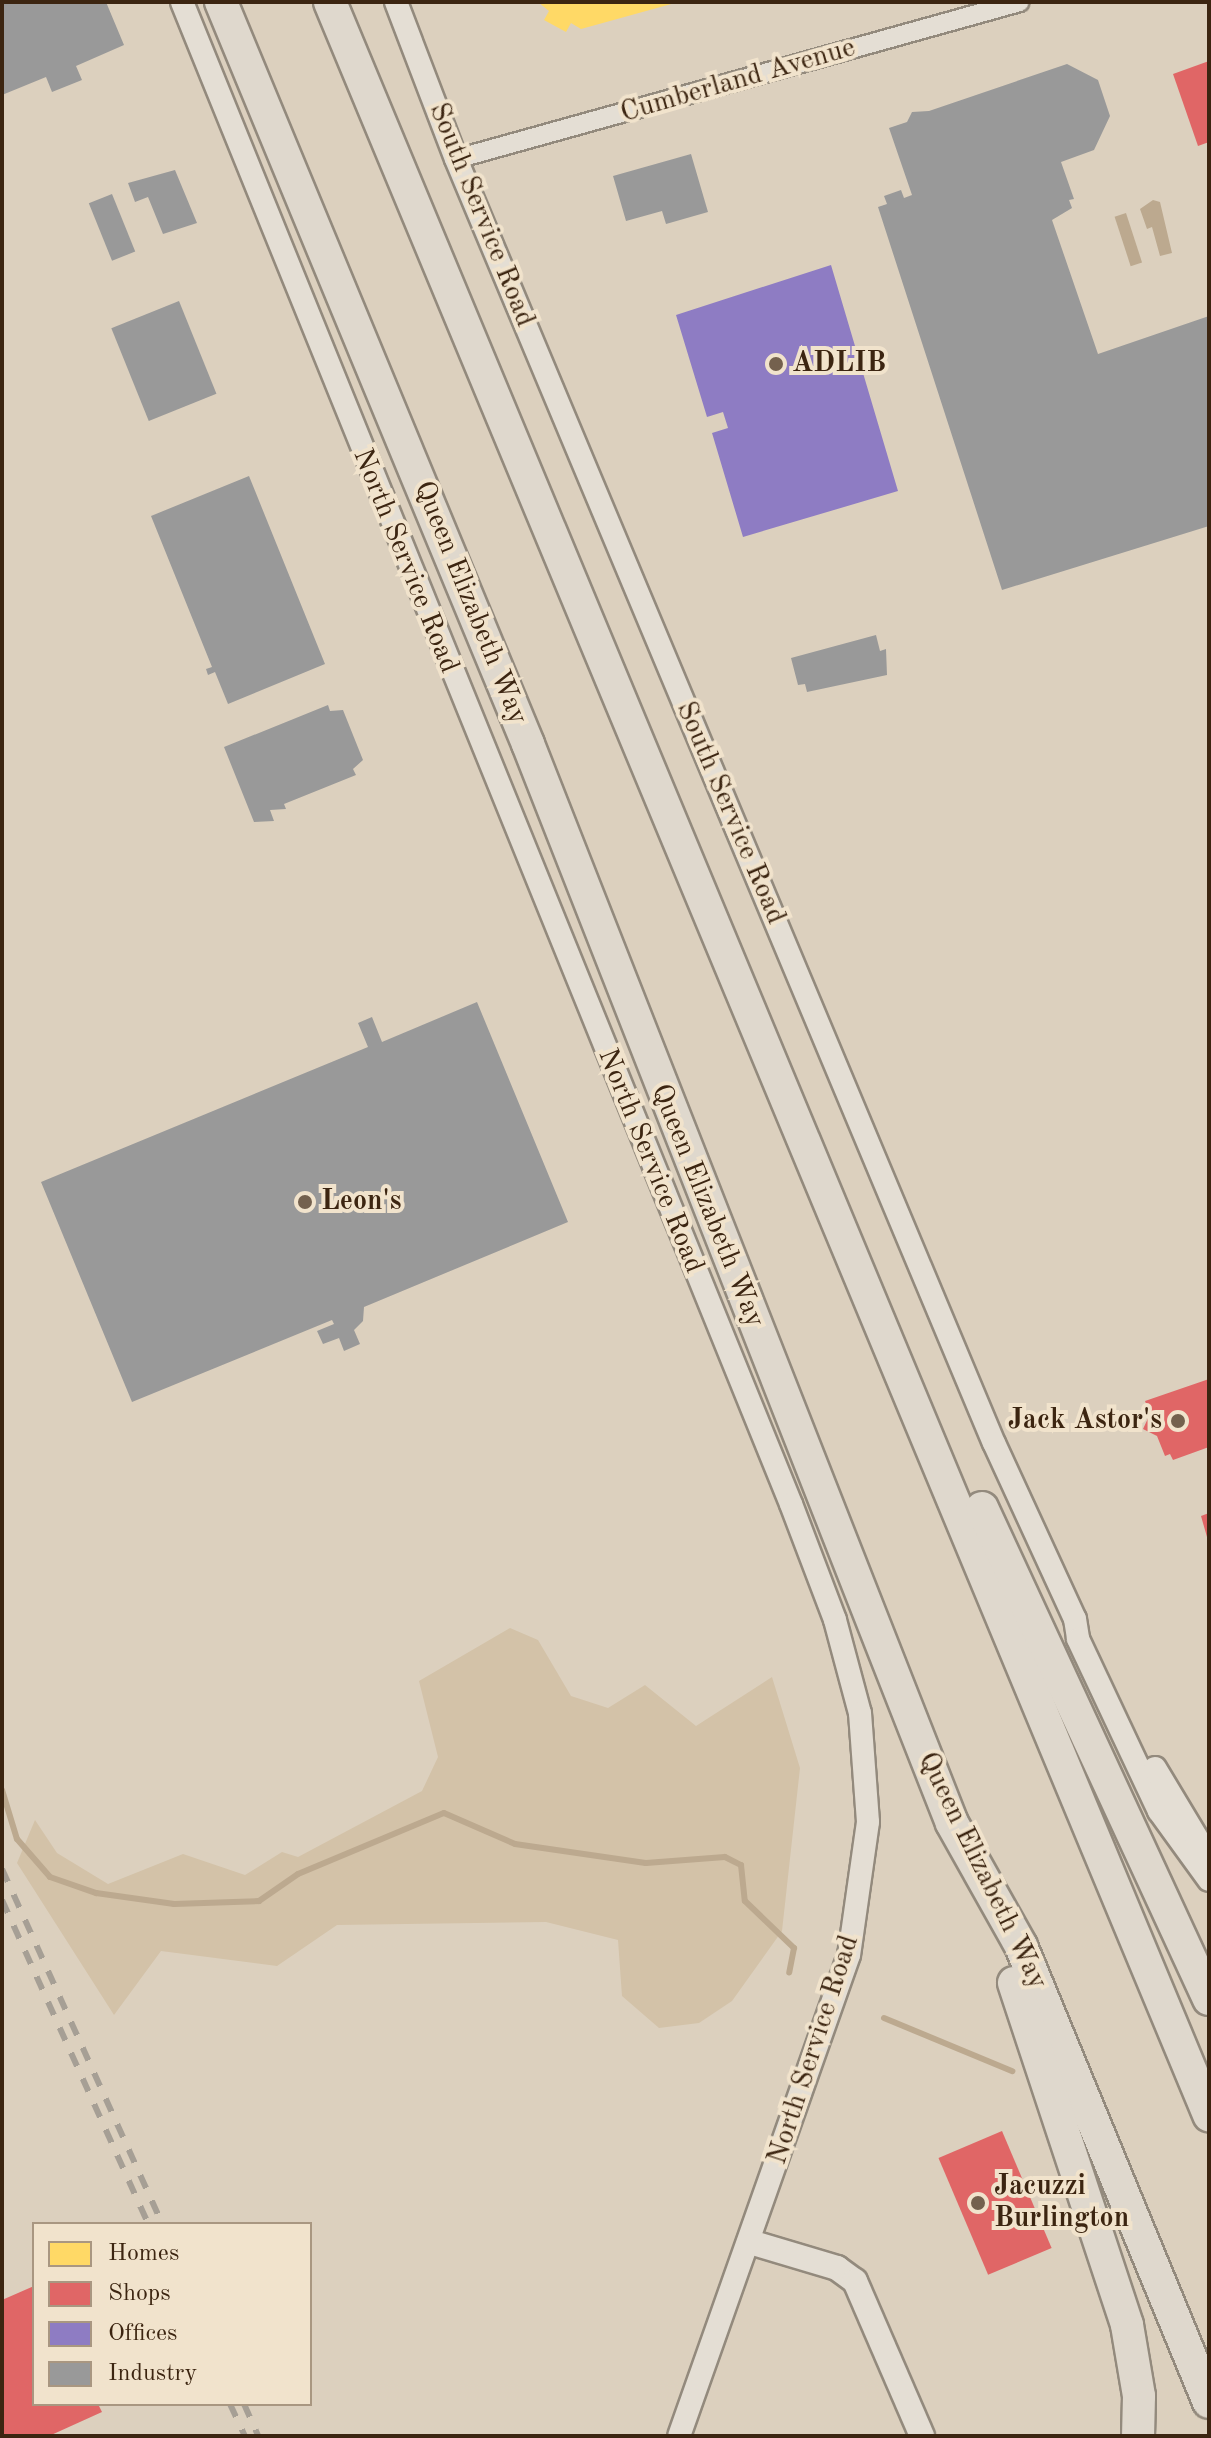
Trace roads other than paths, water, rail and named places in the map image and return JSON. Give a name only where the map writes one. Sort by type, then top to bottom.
[{"type":"highway","name":"Queen Elizabeth Way","points":[[221,2],[528,744],[952,1823],[1021,1946],[1209,2402]]},
{"type":"highway","points":[[330,2],[923,1420],[1209,2115]]},
{"type":"highway","points":[[923,1420],[971,1486],[1209,1999]]},
{"type":"highway","points":[[952,1823],[1026,2017],[1127,2325],[1139,2396],[1138,2436]]},
{"type":"main road","points":[[750,2242],[837,2268],[855,2281],[922,2436]]},
{"type":"street","name":"North Service Road","points":[[182,2],[791,1504],[835,1620],[860,1713],[868,1822],[849,1955],[750,2242],[709,2340],[679,2436]]},
{"type":"street","name":"South Service Road","points":[[396,2],[456,159],[994,1443],[1075,1619],[1078,1639],[1159,1811],[1209,1880]]},
{"type":"street","name":"Cumberland Avenue","points":[[456,159],[1020,2]]},
{"type":"street","name":"South Service Road","points":[[1075,1619],[1089,1633],[1166,1791],[1209,1858]]},
{"type":"waterway","points":[[2,1790],[17,1839],[50,1877],[96,1893],[174,1904],[259,1901],[298,1874],[444,1813],[515,1844],[646,1863],[725,1857],[741,1865],[745,1901],[794,1948],[789,1973]]},
{"type":"waterway","points":[[884,2018],[1012,2071]]},
{"type":"railway","points":[[2,1869],[161,2222]]},
{"type":"railway","points":[[2,1900],[147,2222]]},
{"type":"railway","points":[[231,2406],[245,2436]]},
{"type":"railway","points":[[245,2406],[258,2436]]},
{"type":"place","name":"ADLIB","points":[[776,364]]},
{"type":"place","name":"Leon's","points":[[305,1202]]},
{"type":"place","name":"Jack Astor's","points":[[1178,1421]]},
{"type":"place","name":"Jacuzzi Burlington","points":[[978,2203]]}]
